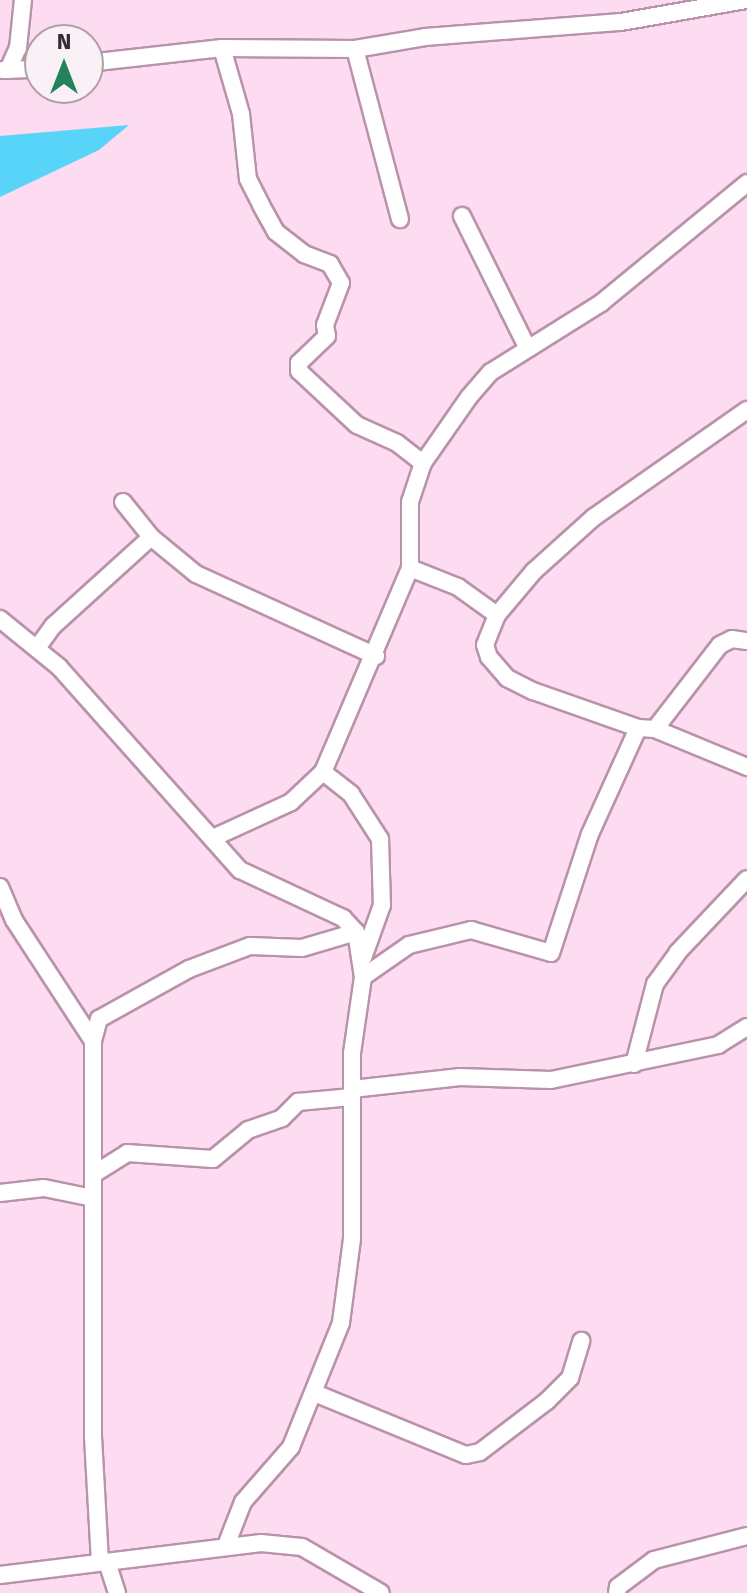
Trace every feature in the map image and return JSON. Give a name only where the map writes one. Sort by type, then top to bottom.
[{"type":"street","points":[[4,70],[18,48],[23,0]]},
{"type":"street","points":[[104,61],[222,48],[355,49],[425,37],[621,22],[746,0]]},
{"type":"street","points":[[222,48],[241,114],[245,161],[254,192],[276,232],[304,254],[330,264],[341,283],[325,325],[327,336],[305,355],[299,371],[357,425],[397,443],[423,463]]},
{"type":"street","points":[[355,49],[400,219]]},
{"type":"street","points":[[4,70],[24,69]]},
{"type":"street","points":[[215,837],[291,802],[323,772],[376,656],[410,568],[410,502],[423,463],[491,372],[601,303],[747,183]]},
{"type":"street","points":[[462,216],[528,349]]},
{"type":"street","points":[[746,768],[655,729],[638,728],[507,678],[489,657],[485,645],[497,615],[534,571],[594,517],[747,410]]},
{"type":"street","points":[[123,502],[151,537],[196,574],[376,656]]},
{"type":"street","points":[[37,648],[53,626],[151,537]]},
{"type":"street","points":[[410,568],[458,587],[497,615]]},
{"type":"street","points":[[0,619],[37,648],[215,837],[240,870],[343,918],[356,932],[363,958],[352,1093],[352,1239],[341,1323],[317,1394],[291,1447],[243,1502],[227,1543]]},
{"type":"street","points":[[655,729],[720,645],[732,639],[747,641]]},
{"type":"street","points":[[363,977],[409,945],[471,930],[551,953],[590,834],[638,728]]},
{"type":"street","points":[[323,772],[368,813],[380,839],[382,905],[363,958]]},
{"type":"street","points":[[634,1064],[655,984],[678,952],[747,879]]},
{"type":"street","points":[[0,887],[14,920],[93,1041]]},
{"type":"street","points":[[117,1593],[104,1562],[93,1437],[93,1041],[99,1019],[189,969],[250,946],[302,948],[356,932]]},
{"type":"street","points":[[94,1174],[127,1153],[213,1159],[248,1130],[282,1118],[298,1102],[460,1077],[551,1080],[718,1045],[747,1027]]},
{"type":"street","points":[[0,1193],[44,1188],[93,1198]]},
{"type":"street","points":[[317,1394],[466,1455],[480,1452],[547,1401],[570,1378],[581,1341]]},
{"type":"street","points":[[617,1593],[618,1587],[654,1560],[747,1536]]},
{"type":"street","points":[[0,1575],[227,1543],[302,1547],[381,1593]]},
{"type":"water","points":[[129,125],[99,150],[0,197],[0,136]]}]
